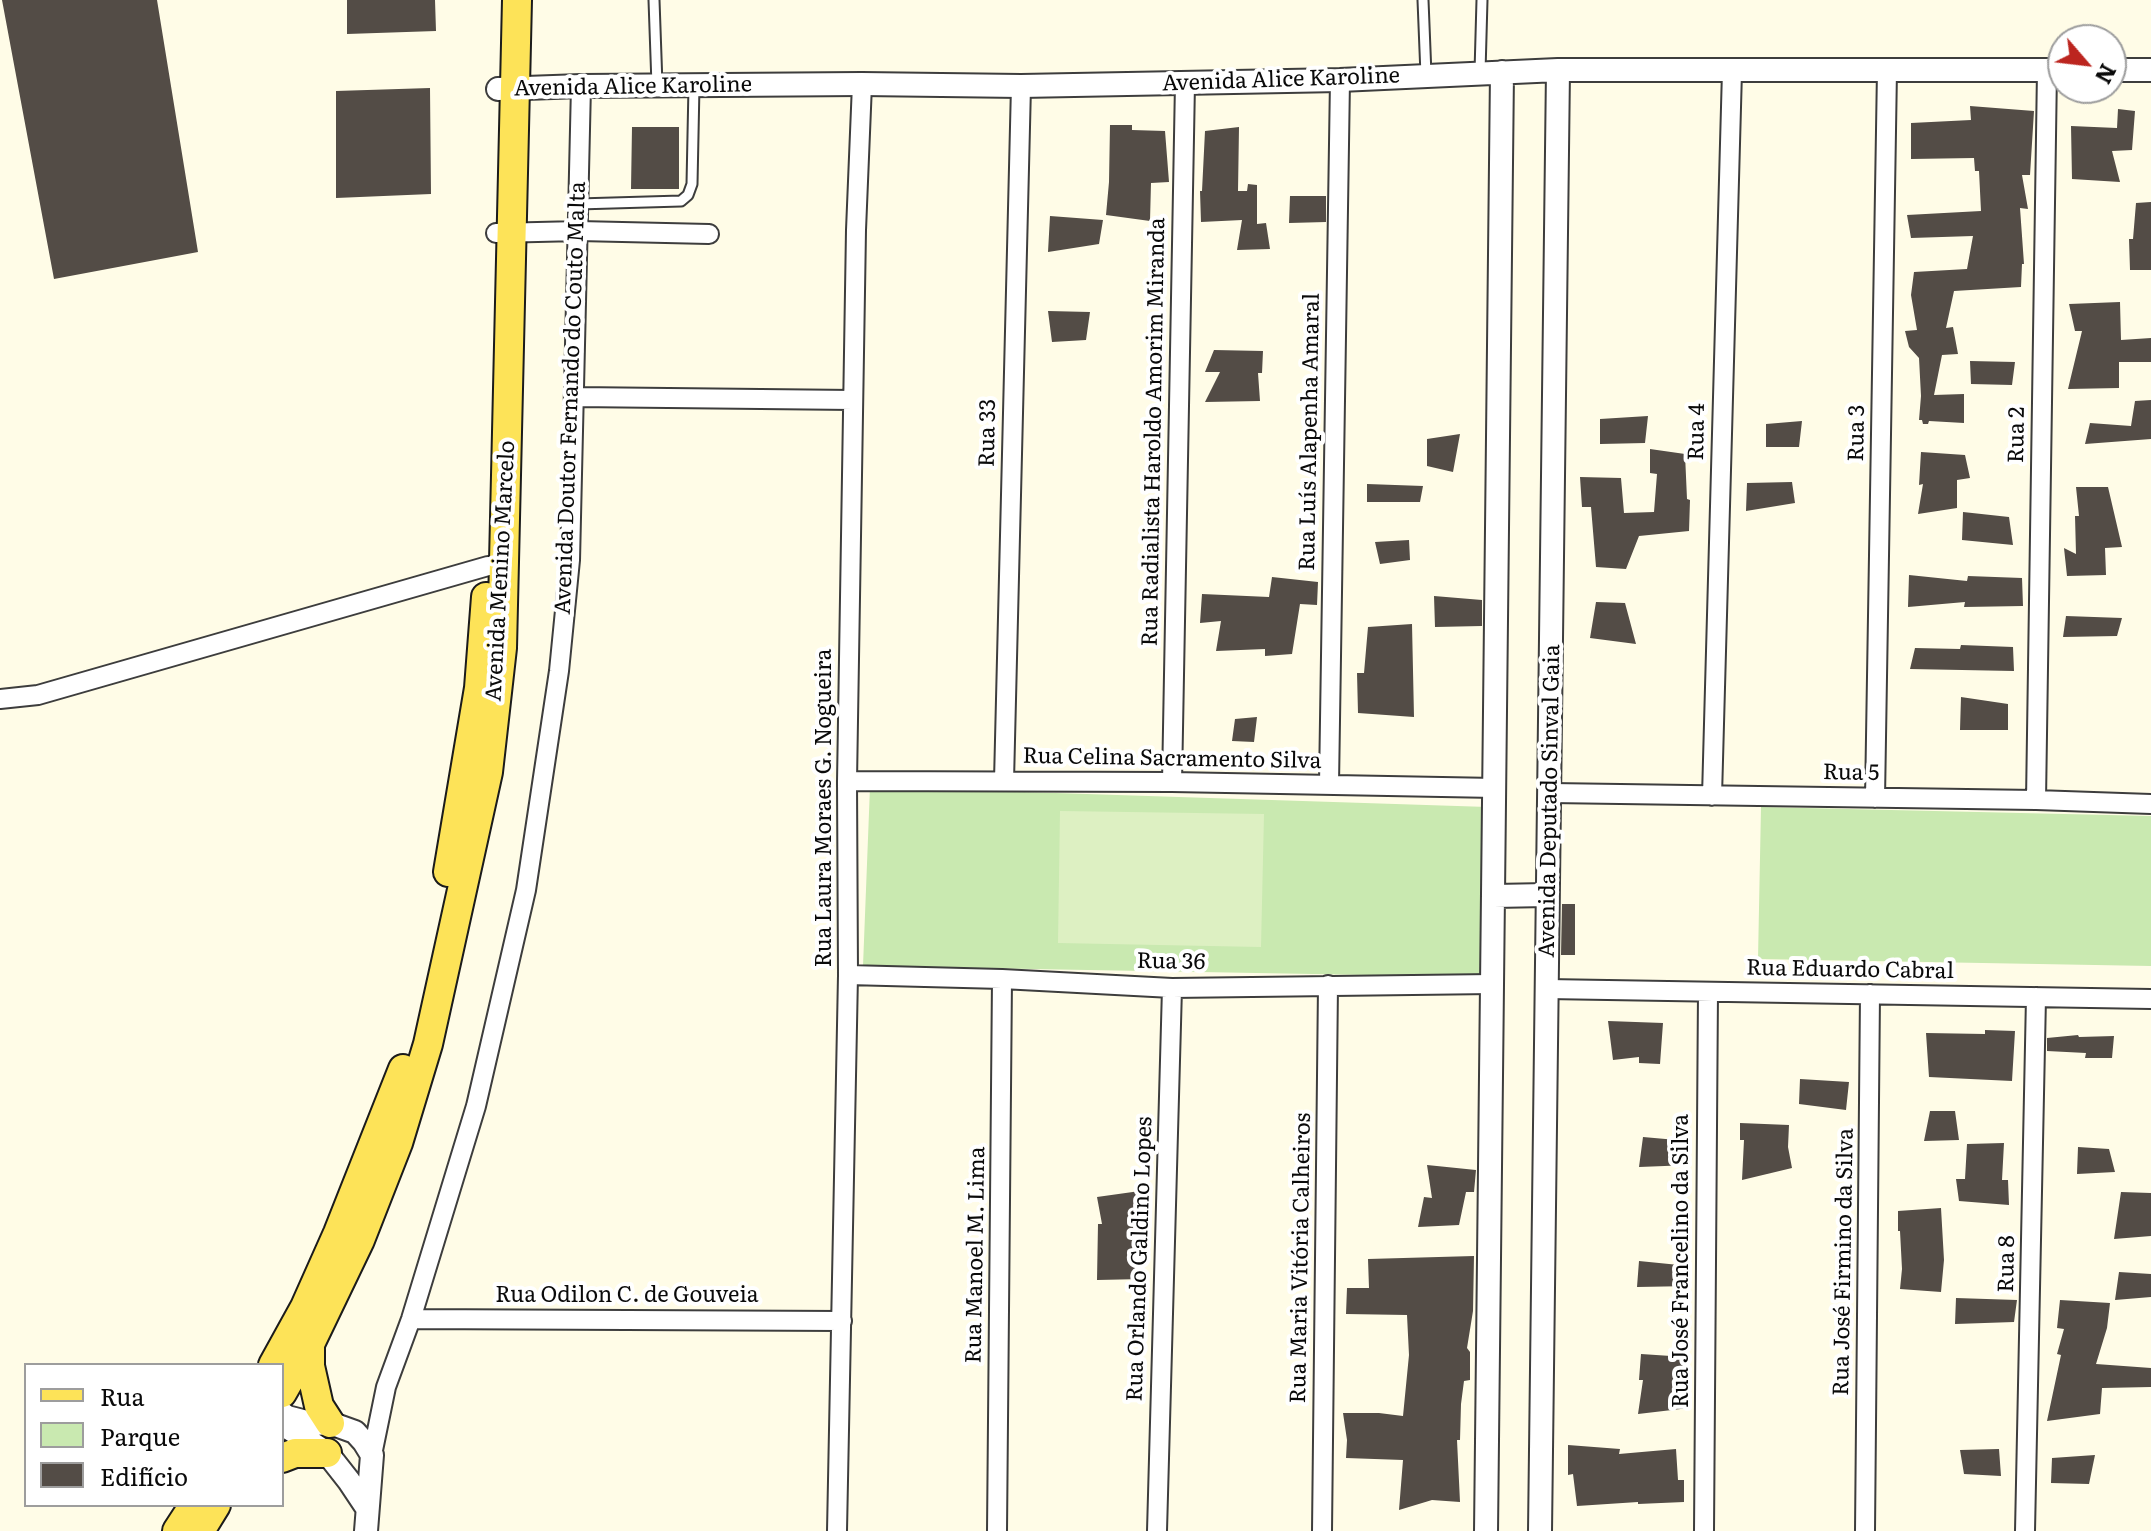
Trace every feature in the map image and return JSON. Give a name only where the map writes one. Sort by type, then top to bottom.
[{"type":"main road","name":"Avenida Menino Marcelo","points":[[500,0],[507,89]]},
{"type":"main road","name":"Avenida Menino Marcelo","points":[[284,1390],[310,1344],[360,1240],[402,1129],[428,1044],[488,772],[502,648],[507,89],[517,0]]},
{"type":"main road","name":"Avenida Menino Marcelo","points":[[274,1363],[305,1307],[338,1233],[402,1072],[449,865],[479,688],[504,233]]},
{"type":"main road","points":[[310,1344],[310,1366],[319,1406],[330,1423]]},
{"type":"main road","points":[[284,1457],[295,1453],[327,1453]]},
{"type":"main road","points":[[177,1531],[193,1507]]},
{"type":"main road","points":[[200,1531],[215,1507]]},
{"type":"street","name":"Avenida Alice Karoline","points":[[507,89],[862,84],[1021,86],[1340,80],[1558,70],[2047,70]]},
{"type":"street","name":"Avenida Deputado Sinval Gaia","points":[[1540,1531],[1558,70]]},
{"type":"street","name":"Rua 3","points":[[1875,798],[1887,70]]},
{"type":"street","points":[[2127,70],[2151,70]]},
{"type":"street","name":"Rua 4","points":[[1712,796],[1732,71]]},
{"type":"street","points":[[1486,1531],[1496,788],[1491,72]]},
{"type":"street","name":"Rua Luís Alapenha Amaral","points":[[1329,784],[1340,80]]},
{"type":"street","name":"Rua Radialista Haroldo Amorim Miranda","points":[[1172,782],[1185,83]]},
{"type":"street","name":"Rua Laura Moraes G. Nogueira","points":[[837,1531],[848,975],[847,781],[853,400],[862,84]]},
{"type":"street","name":"Avenida Doutor Fernando do Couto Malta","points":[[366,1531],[372,1455],[386,1387],[411,1319],[476,1106],[526,890],[559,671],[570,560],[581,86]]},
{"type":"street","name":"Rua 33","points":[[1004,781],[1021,86]]},
{"type":"street","name":"Rua 2","points":[[2036,800],[2054,104]]},
{"type":"street","points":[[504,233],[709,234]]},
{"type":"street","points":[[576,397],[853,400]]},
{"type":"street","points":[[0,699],[38,695],[488,566]]},
{"type":"street","name":"Rua Celina Sacramento Silva","points":[[847,781],[1172,782],[1496,788]]},
{"type":"street","name":"Rua 5","points":[[1551,793],[2151,804]]},
{"type":"street","points":[[1494,896],[1547,895]]},
{"type":"street","name":"Rua 36","points":[[848,975],[1172,988],[1493,984]]},
{"type":"street","name":"Rua Manoel M. Lima","points":[[997,1531],[1002,979]]},
{"type":"street","name":"Rua Maria Vitória Calheiros","points":[[1322,1531],[1328,985]]},
{"type":"street","name":"Rua Orlando Galdino Lopes","points":[[1157,1531],[1172,988]]},
{"type":"street","name":"Rua Eduardo Cabral","points":[[1547,989],[2151,999]]},
{"type":"street","name":"Rua José Francelino da Silva","points":[[1704,1531],[1708,992]]},
{"type":"street","name":"Rua José Firmino da Silva","points":[[1865,1531],[1870,994]]},
{"type":"street","name":"Rua 8","points":[[2025,1531],[2036,997]]},
{"type":"street","name":"Rua Odilon C. de Gouveia","points":[[411,1319],[842,1321]]},
{"type":"street","points":[[284,1415],[314,1424],[330,1423],[355,1432],[372,1455]]},
{"type":"street","points":[[284,1427],[327,1453],[367,1508]]},
{"type":"lane","points":[[654,0],[657,86]]},
{"type":"lane","points":[[1423,0],[1426,75]]},
{"type":"lane","points":[[1482,0],[1491,72]]},
{"type":"lane","points":[[578,204],[681,201],[688,195],[692,184],[694,86]]},
{"type":"green space","points":[[870,787],[1488,807],[1481,977],[863,966]]},
{"type":"green space","points":[[1761,807],[2151,816],[2151,966],[1758,959]]},
{"type":"green space","points":[[1060,811],[1264,814],[1261,947],[1058,943]]},
{"type":"building","points":[[2,0],[157,0],[198,252],[54,279]]},
{"type":"building","points":[[347,0],[435,0],[436,31],[347,34]]},
{"type":"building","points":[[430,88],[431,194],[336,198],[336,91]]},
{"type":"building","points":[[1970,106],[2034,111],[2030,175],[2022,175],[2028,209],[2020,208],[2024,264],[2021,287],[1954,291],[1946,328],[1953,327],[1958,354],[1942,355],[1934,395],[1964,394],[1964,423],[1929,421],[1923,424],[1919,420],[1919,358],[1909,347],[1905,331],[1917,330],[1911,295],[1914,272],[1967,269],[1973,236],[1911,238],[1907,215],[1981,211],[1979,171],[1975,171],[1974,158],[1911,159],[1911,123],[1971,120]]},
{"type":"building","points":[[2118,109],[2135,111],[2132,150],[2112,151],[2120,182],[2072,179],[2071,126],[2117,128]]},
{"type":"building","points":[[1110,125],[1132,125],[1132,130],[1165,131],[1169,182],[1151,183],[1150,221],[1106,215]]},
{"type":"building","points":[[632,127],[679,127],[679,189],[631,189]]},
{"type":"building","points":[[1239,127],[1238,191],[1247,191],[1248,184],[1257,185],[1257,224],[1266,223],[1270,249],[1237,250],[1242,220],[1201,222],[1205,131]]},
{"type":"building","points":[[1290,196],[1326,196],[1326,222],[1289,223]]},
{"type":"building","points":[[2151,202],[2151,270],[2130,270],[2129,239],[2133,239],[2136,203]]},
{"type":"building","points":[[1050,216],[1103,220],[1099,244],[1048,252]]},
{"type":"building","points":[[2120,302],[2121,340],[2151,338],[2151,362],[2119,362],[2119,388],[2068,389],[2082,331],[2075,331],[2069,304]]},
{"type":"building","points":[[1048,311],[1090,312],[1086,340],[1052,342]]},
{"type":"building","points":[[1214,350],[1263,351],[1262,373],[1258,373],[1260,401],[1205,402],[1220,372],[1205,372]]},
{"type":"building","points":[[1970,361],[2015,362],[2012,385],[1971,384]]},
{"type":"building","points":[[2151,400],[2151,439],[2085,444],[2090,423],[2131,426],[2135,401]]},
{"type":"building","points":[[1648,416],[1645,443],[1600,444],[1600,419]]},
{"type":"building","points":[[1802,421],[1799,447],[1766,447],[1766,424]]},
{"type":"building","points":[[1460,434],[1453,472],[1427,466],[1427,439]]},
{"type":"building","points":[[1650,449],[1685,454],[1687,499],[1690,500],[1689,531],[1639,536],[1626,569],[1596,567],[1591,507],[1582,507],[1580,477],[1621,478],[1624,513],[1654,512],[1657,474],[1650,473]]},
{"type":"building","points":[[1921,452],[1965,455],[1970,478],[1957,480],[1957,508],[1918,514],[1923,484],[1919,485]]},
{"type":"building","points":[[1792,482],[1795,503],[1746,511],[1747,483]]},
{"type":"building","points":[[1367,484],[1423,486],[1420,502],[1367,502]]},
{"type":"building","points":[[2076,487],[2108,487],[2122,547],[2105,548],[2106,575],[2067,576],[2064,548],[2076,554],[2075,516],[2079,516]]},
{"type":"building","points":[[1963,512],[2009,517],[2013,545],[1962,540]]},
{"type":"building","points":[[1409,540],[1410,560],[1380,564],[1375,542]]},
{"type":"building","points":[[1909,575],[1967,581],[1968,576],[2022,578],[2023,606],[1964,607],[1965,602],[1908,607]]},
{"type":"building","points":[[1272,577],[1318,582],[1317,605],[1300,604],[1292,654],[1265,656],[1265,649],[1216,651],[1221,621],[1200,623],[1202,594],[1269,597]]},
{"type":"building","points":[[1434,596],[1482,600],[1482,626],[1435,627]]},
{"type":"building","points":[[1596,602],[1625,603],[1636,644],[1590,638]]},
{"type":"building","points":[[2066,616],[2122,618],[2117,636],[2063,637]]},
{"type":"building","points":[[1412,624],[1414,717],[1358,713],[1357,673],[1364,673],[1368,627]]},
{"type":"building","points":[[1961,645],[2013,647],[2014,671],[1910,669],[1915,648],[1960,649]]},
{"type":"building","points":[[1961,697],[2008,704],[2008,730],[1960,730]]},
{"type":"building","points":[[1257,717],[1254,742],[1232,741],[1235,719]]},
{"type":"building","points":[[1562,904],[1575,904],[1575,955],[1561,955]]},
{"type":"building","points":[[1608,1021],[1663,1023],[1660,1064],[1639,1063],[1639,1057],[1613,1060]]},
{"type":"building","points":[[1985,1030],[2015,1031],[2012,1081],[1929,1077],[1926,1033],[1985,1034]]},
{"type":"building","points":[[2114,1036],[2112,1058],[2085,1058],[2086,1053],[2047,1051],[2047,1038]]},
{"type":"building","points":[[1800,1079],[1849,1082],[1846,1110],[1799,1104]]},
{"type":"building","points":[[1930,1111],[1955,1111],[1959,1140],[1924,1141]]},
{"type":"building","points":[[1740,1123],[1789,1125],[1788,1147],[1792,1168],[1742,1180],[1744,1140],[1740,1140]]},
{"type":"building","points":[[1643,1137],[1688,1141],[1690,1165],[1639,1167]]},
{"type":"building","points":[[2004,1143],[2002,1180],[2008,1180],[2009,1205],[1959,1201],[1956,1179],[1965,1179],[1967,1144]]},
{"type":"building","points":[[2078,1147],[2109,1149],[2115,1172],[2077,1174]]},
{"type":"building","points":[[1427,1165],[1476,1170],[1474,1192],[1466,1192],[1459,1225],[1418,1227],[1424,1197],[1432,1198]]},
{"type":"building","points":[[1147,1190],[1140,1249],[1143,1279],[1097,1280],[1098,1224],[1102,1224],[1097,1197]]},
{"type":"building","points":[[2121,1192],[2151,1193],[2151,1236],[2114,1239]]},
{"type":"building","points":[[1941,1208],[1944,1260],[1941,1292],[1900,1289],[1902,1269],[1898,1211]]},
{"type":"building","points":[[1474,1256],[1473,1311],[1467,1348],[1470,1352],[1470,1380],[1464,1381],[1460,1440],[1457,1440],[1460,1502],[1432,1500],[1399,1510],[1403,1460],[1346,1458],[1343,1413],[1403,1416],[1409,1355],[1407,1315],[1346,1314],[1347,1288],[1369,1288],[1368,1259]]},
{"type":"building","points":[[1639,1261],[1689,1266],[1691,1286],[1637,1287]]},
{"type":"building","points":[[2119,1272],[2151,1274],[2151,1297],[2115,1300]]},
{"type":"building","points":[[1956,1298],[2017,1300],[2014,1322],[1955,1324]]},
{"type":"building","points":[[2060,1300],[2110,1303],[2107,1328],[2096,1364],[2151,1368],[2151,1387],[2102,1388],[2100,1414],[2047,1421],[2064,1329],[2057,1328]]},
{"type":"building","points":[[1641,1354],[1686,1357],[1680,1388],[1691,1387],[1689,1408],[1638,1414],[1643,1380],[1639,1380]]},
{"type":"building","points":[[1568,1445],[1620,1449],[1619,1454],[1676,1449],[1678,1480],[1684,1480],[1684,1502],[1577,1506],[1573,1474],[1568,1475]]},
{"type":"building","points":[[1999,1449],[2001,1476],[1964,1474],[1960,1450]]},
{"type":"building","points":[[2095,1455],[2089,1484],[2051,1483],[2052,1458]]}]
